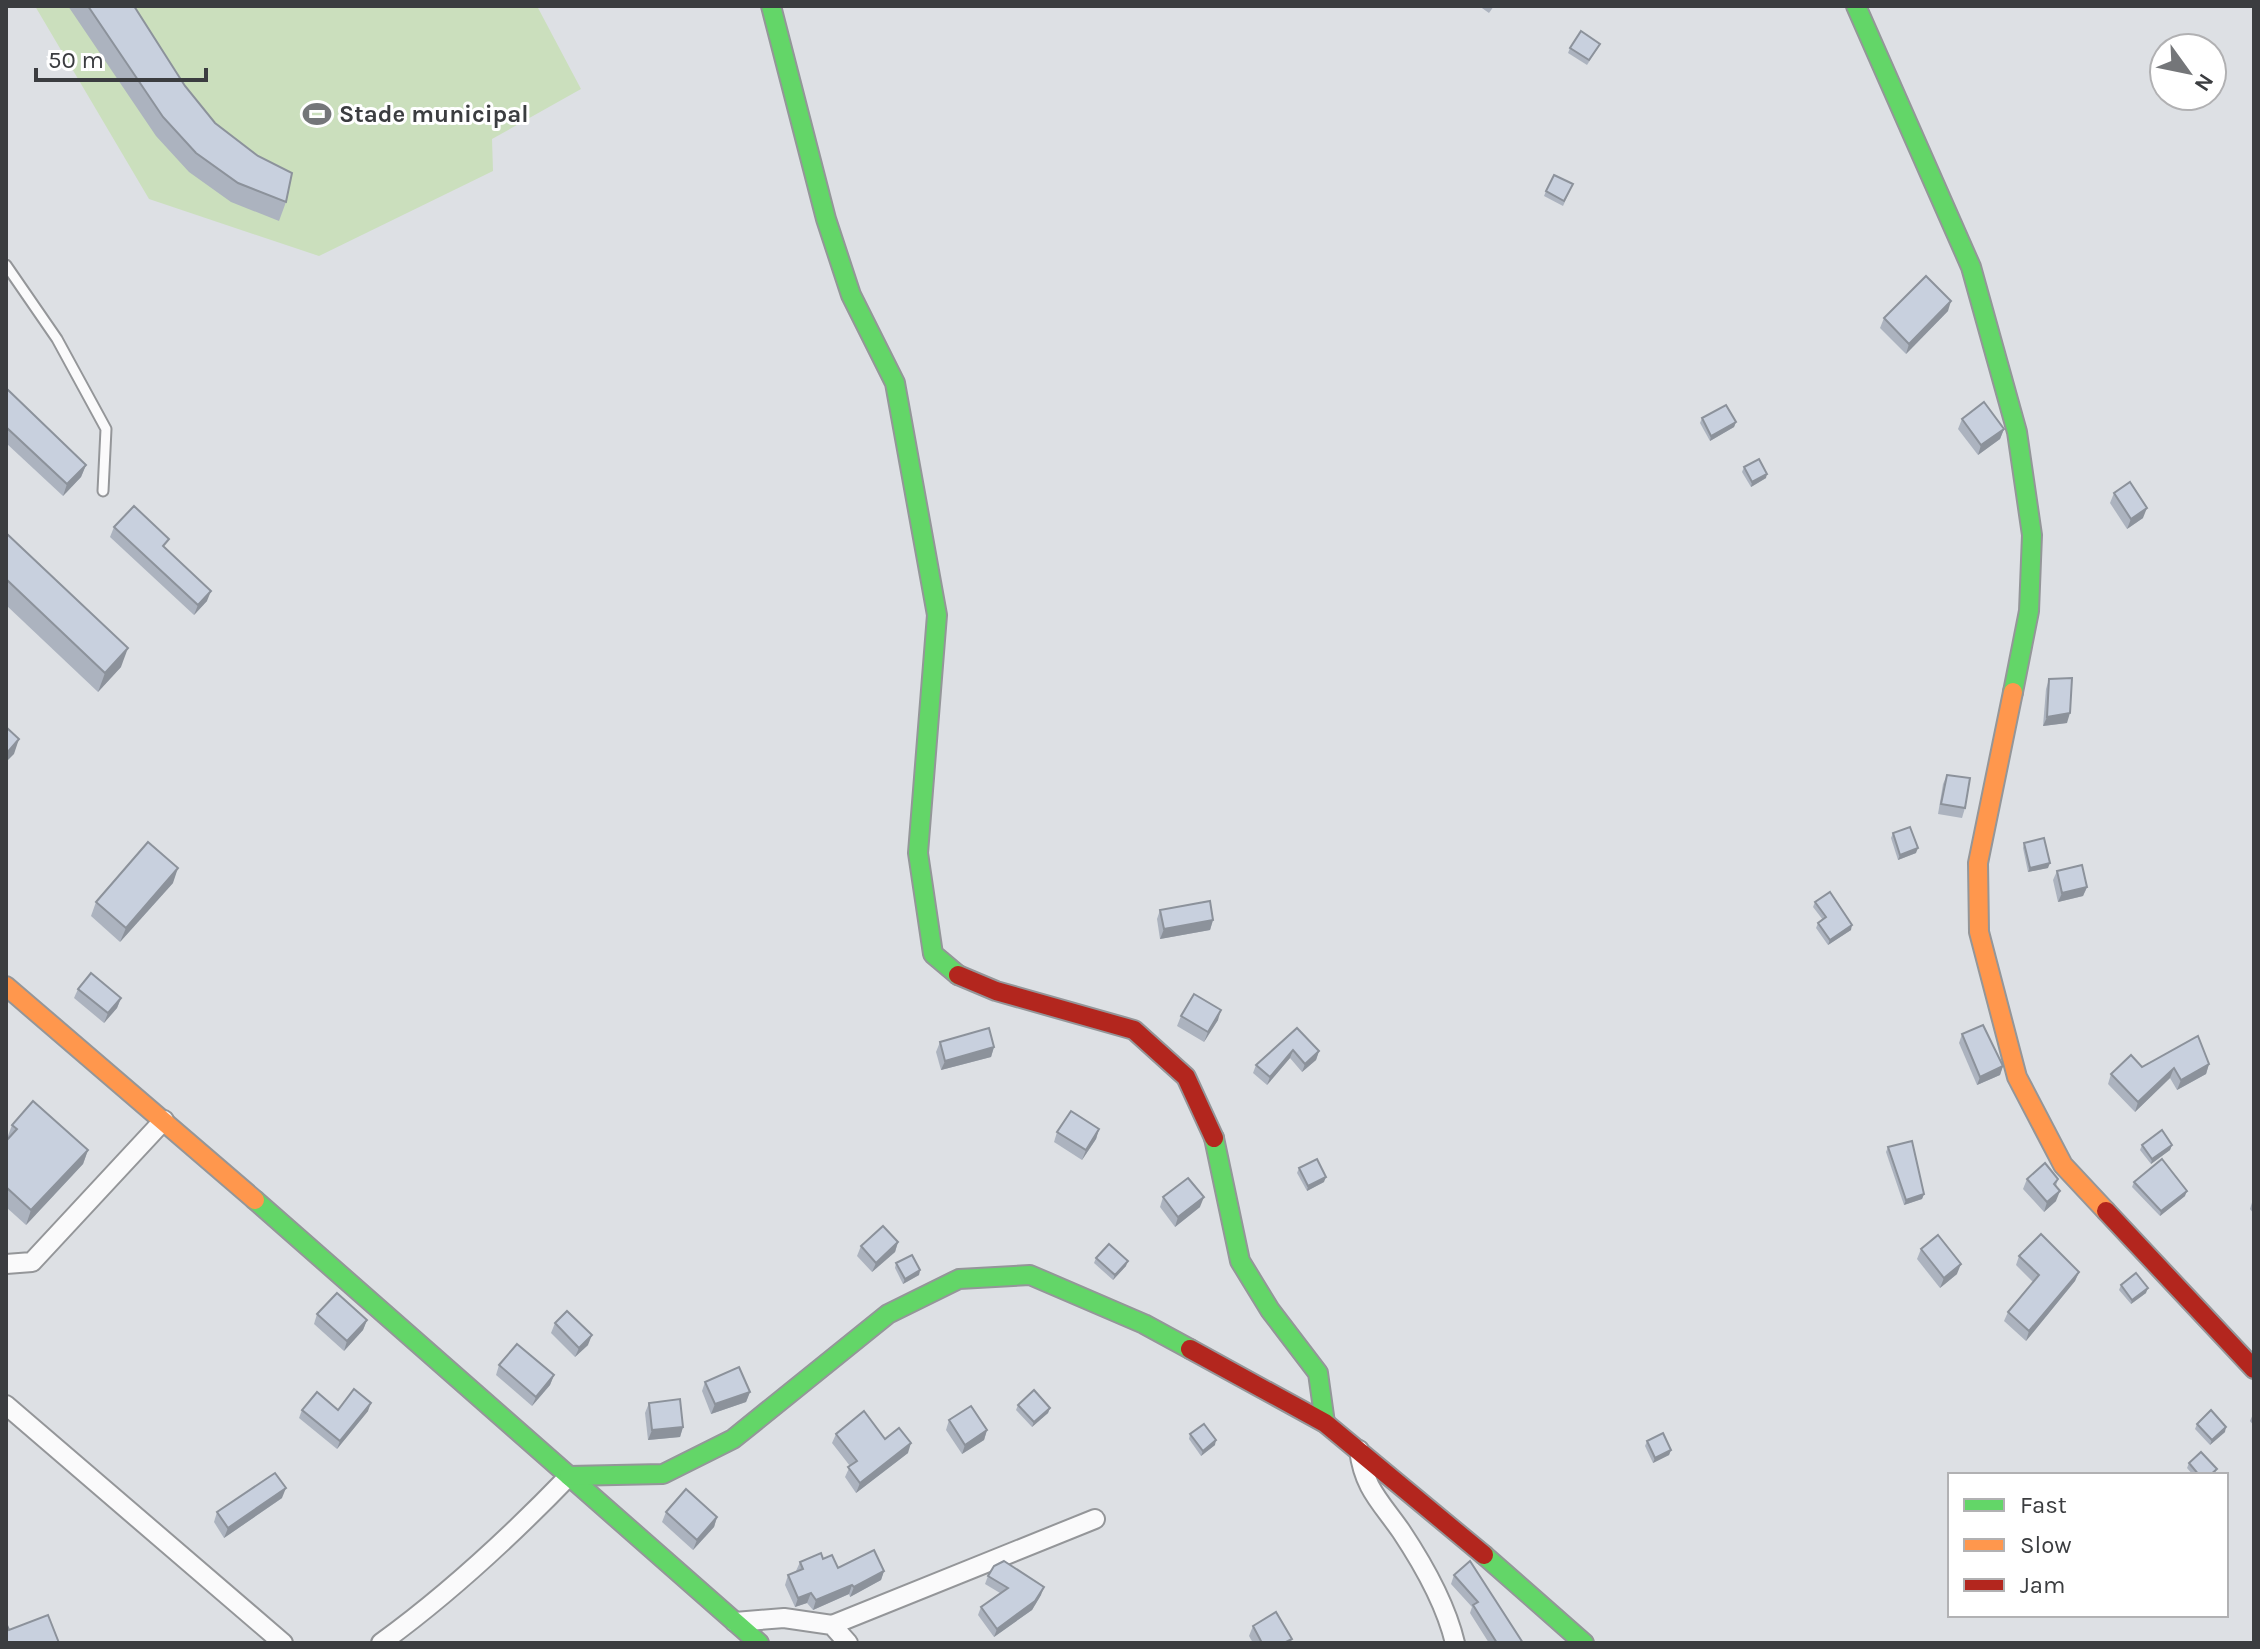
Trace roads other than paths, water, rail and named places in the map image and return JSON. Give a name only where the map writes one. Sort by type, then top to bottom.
[{"type":"street","points":[[771,6],[826,219],[851,295],[895,383],[937,615],[918,853],[933,954],[959,976],[996,991],[1134,1030],[1186,1077],[1213,1134],[1240,1261],[1270,1310],[1318,1373],[1325,1423]]},
{"type":"street","points":[[1856,6],[1971,267],[2017,432],[2032,535],[2029,611],[1978,863],[1979,932],[2017,1077],[2063,1165],[2254,1369]]},
{"type":"street","points":[[6,986],[164,1120],[759,1643]]},
{"type":"street","points":[[6,1264],[32,1262],[164,1120]]},
{"type":"street","points":[[381,1643],[427,1609],[504,1542],[569,1476],[663,1474],[733,1439],[888,1314],[959,1279],[1030,1275],[1144,1324],[1325,1423],[1584,1643]]},
{"type":"street","points":[[6,1405],[283,1643]]},
{"type":"street","points":[[1359,1450],[1362,1477],[1403,1535],[1450,1620],[1455,1643]]},
{"type":"street","points":[[735,1622],[784,1618],[832,1625],[1095,1519]]},
{"type":"street","points":[[832,1625],[848,1643]]},
{"type":"lane","points":[[6,265],[57,339],[106,429],[103,491]]},
{"type":"place","name":"Stade municipal","points":[[317,114]]}]
